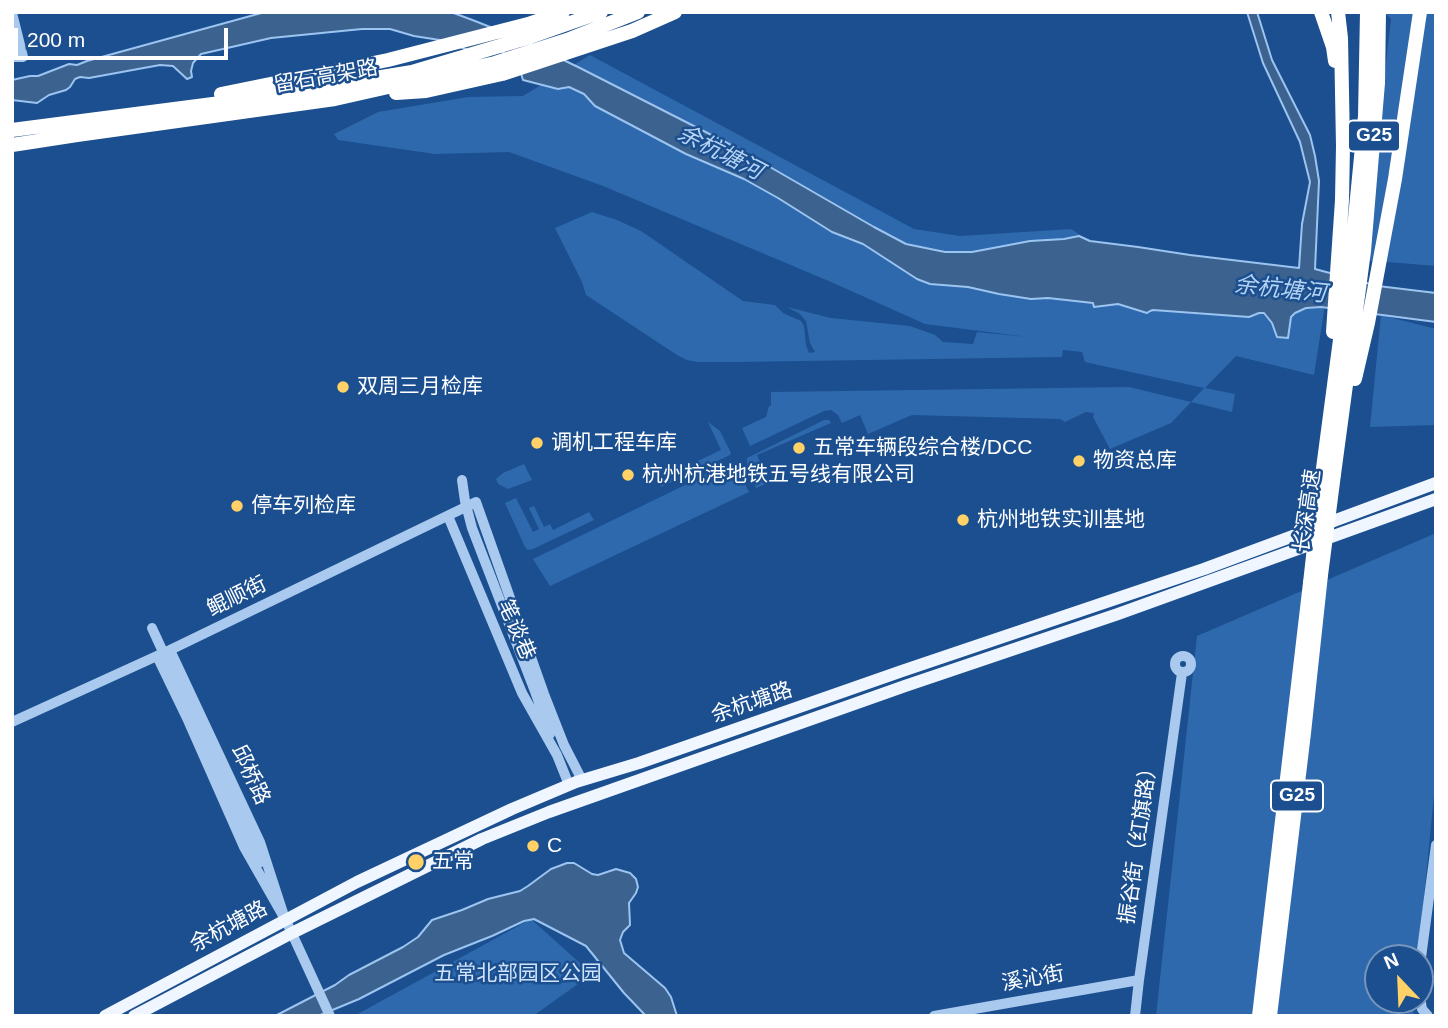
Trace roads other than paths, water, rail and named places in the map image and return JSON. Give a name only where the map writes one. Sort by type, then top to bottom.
[{"type":"highway","points":[[148,111],[388,61],[528,24],[563,12]]},
{"type":"highway","name":"留石高架路","points":[[15,129],[236,101],[412,72],[540,34],[601,12]]},
{"type":"highway","name":"留石高架路","points":[[15,145],[335,99],[495,63],[567,40],[638,12]]},
{"type":"highway","points":[[335,99],[426,91],[502,74],[632,31],[675,12]]},
{"type":"highway","points":[[1321,12],[1333,47],[1340,95],[1343,146]]},
{"type":"highway","points":[[1331,455],[1334,309],[1343,146],[1338,12]]},
{"type":"highway","name":"长深高速","points":[[1357,259],[1365,116],[1367,12]]},
{"type":"highway","name":"长深高速","points":[[1259,1016],[1357,259],[1378,83],[1379,12]]},
{"type":"highway","points":[[1331,455],[1369,316],[1379,268],[1420,12]]},
{"type":"highway","name":"长深高速","points":[[1270,1016],[1304,733],[1315,579]]},
{"type":"main road","name":"余杭塘路","points":[[105,1016],[369,876],[512,809],[576,783],[1204,569],[1436,483]]},
{"type":"main road","name":"余杭塘路","points":[[134,1016],[292,933],[482,839],[549,812],[905,686],[1131,610],[1436,499]]},
{"type":"street","points":[[12,13],[23,57],[12,57]]},
{"type":"street","name":"笔谈巷","points":[[462,480],[472,528],[557,755]]},
{"type":"street","name":"笔谈巷","points":[[476,502],[576,783]]},
{"type":"street","name":"鲲顺街","points":[[12,722],[170,650],[476,502]]},
{"type":"street","name":"笔谈巷","points":[[448,516],[522,693],[576,783]]},
{"type":"street","name":"邱桥路","points":[[152,628],[330,1016]]},
{"type":"street","name":"邱桥路","points":[[170,650],[260,842],[285,919]]},
{"type":"street","name":"邱桥路","points":[[157,656],[244,848],[285,919]]},
{"type":"street","name":"振谷街（红旗路）","points":[[1135,1016],[1182,673]]},
{"type":"street","name":"笔谈巷","points":[[536,694],[564,745]]},
{"type":"street","points":[[1423,944],[1436,845]]},
{"type":"street","name":"溪沁街","points":[[934,1016],[1139,980]]},
{"type":"water","name":"余杭塘河","points":[[265,12],[451,12],[518,38],[737,148],[906,244],[945,252],[972,252],[1030,241],[1079,236],[1090,241],[1299,268],[1302,224],[1310,182],[1300,142],[1263,63],[1247,12],[1257,12],[1272,60],[1310,135],[1315,156],[1319,181],[1315,269],[1378,286],[1436,293],[1436,322],[1321,307],[1306,308],[1291,317],[1288,338],[1277,337],[1272,323],[1264,313],[1249,317],[1153,310],[1147,313],[1118,304],[1094,307],[1093,303],[1031,299],[968,287],[930,284],[917,279],[863,244],[832,232],[744,179],[686,154],[595,106],[584,94],[569,87],[558,89],[523,80],[519,67],[504,53],[487,46],[470,51],[446,41],[390,29],[362,29],[271,38],[201,54],[193,63],[192,77],[187,79],[173,66],[160,65],[89,78],[80,77],[66,90],[49,95],[37,103],[12,100],[12,80],[38,76],[69,64],[77,65]]},
{"type":"water","points":[[574,863],[598,875],[616,869],[630,873],[636,879],[638,887],[629,903],[630,925],[620,940],[624,953],[665,988],[677,1016],[646,1016],[586,946],[534,919],[444,955],[359,999],[318,1016],[275,1016],[403,947],[418,937],[432,920],[488,899],[520,891],[551,869]]},
{"type":"place","name":"双周三月检库","points":[[343,387]]},
{"type":"place","name":"调机工程车库","points":[[537,443]]},
{"type":"place","name":"五常车辆段综合楼/DCC","points":[[799,448]]},
{"type":"place","name":"物资总库","points":[[1079,461]]},
{"type":"place","name":"杭州杭港地铁五号线有限公司","points":[[628,475]]},
{"type":"place","name":"停车列检库","points":[[237,506]]},
{"type":"place","name":"杭州地铁实训基地","points":[[963,520]]},
{"type":"place","name":"C","points":[[533,846]]},
{"type":"place","name":"五常","points":[[416,862]]},
{"type":"park label","name":"五常北部园区公园","points":[[518,974]]}]
